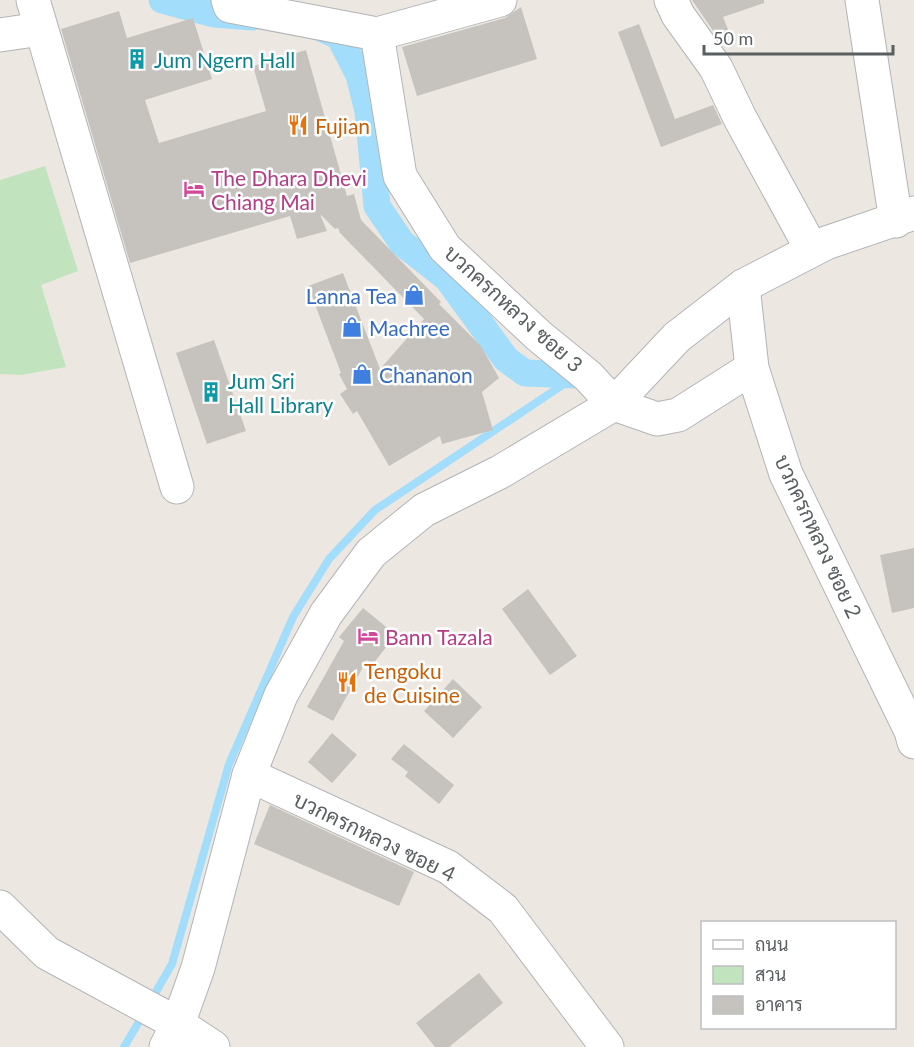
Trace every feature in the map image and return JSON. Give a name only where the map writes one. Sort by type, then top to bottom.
[{"type":"street","points":[[228,0],[230,6],[377,34],[500,0]]},
{"type":"street","points":[[670,0],[716,68],[740,118],[812,250]]},
{"type":"street","points":[[172,1036],[198,968],[249,776],[281,695],[326,614],[371,554],[424,510],[500,472],[614,404],[677,337],[743,286],[826,243],[905,217],[862,0]]},
{"type":"street","points":[[0,35],[36,13],[177,487]]},
{"type":"street","name":"บวกครกหลวง ซอย 3","points":[[377,34],[400,176],[445,248],[538,336],[588,376],[614,404]]},
{"type":"street","name":"บวกครกหลวง ซอย 2","points":[[743,286],[752,368],[786,474],[911,731],[914,742]]},
{"type":"street","points":[[614,404],[657,419],[678,415],[752,368]]},
{"type":"street","name":"บวกครกหลวง ซอย 4","points":[[249,776],[448,867],[503,909],[607,1047]]},
{"type":"street","points":[[0,907],[47,953],[172,1036],[213,1047]]},
{"type":"green space","points":[[45,166],[78,271],[41,285],[66,367],[21,375],[0,374],[0,180]]},
{"type":"building","points":[[692,0],[764,0],[764,3],[723,17],[730,34],[718,38]]},
{"type":"building","points":[[521,7],[537,59],[417,96],[402,47],[505,18]]},
{"type":"building","points":[[119,11],[127,38],[193,18],[212,79],[145,100],[159,143],[266,111],[253,66],[306,50],[347,196],[354,194],[361,220],[481,346],[499,378],[482,392],[493,430],[442,444],[440,436],[389,466],[357,411],[353,414],[340,394],[347,389],[339,374],[341,373],[308,286],[343,273],[380,369],[424,319],[340,233],[338,228],[335,229],[320,214],[327,231],[297,239],[290,216],[130,263],[61,29]]},
{"type":"building","points":[[639,24],[675,119],[713,105],[722,124],[661,147],[618,32]]},
{"type":"building","name":"Jum Sri Hall Library","points":[[214,340],[246,431],[207,444],[176,353]]},
{"type":"building","points":[[914,548],[914,608],[892,613],[880,555]]},
{"type":"building","points":[[528,589],[577,656],[550,675],[502,609]]},
{"type":"building","points":[[363,608],[396,635],[372,665],[367,660],[333,721],[307,707],[344,641],[339,637]]},
{"type":"building","points":[[453,679],[482,707],[453,738],[424,711]]},
{"type":"building","points":[[332,733],[357,755],[332,783],[308,762]]},
{"type":"building","points":[[404,744],[454,785],[439,804],[405,776],[408,772],[391,759]]},
{"type":"building","points":[[270,805],[414,872],[399,906],[254,844]]},
{"type":"building","points":[[479,973],[503,1003],[449,1047],[435,1047],[416,1023]]},
{"type":"waterway","points":[[162,0],[214,14],[252,17]]},
{"type":"waterway","points":[[316,26],[339,36],[359,75],[368,111],[377,206],[402,243],[447,278],[506,359],[525,373],[577,375]]},
{"type":"waterway","points":[[150,1002],[172,964],[229,764],[293,617],[329,559],[375,510],[576,376]]},
{"type":"waterway","points":[[124,1047],[143,1015]]},
{"type":"place","name":"Jum Ngern Hall","points":[[137,59]]},
{"type":"place","name":"Fujian","points":[[298,125]]},
{"type":"place","name":"The Dhara Dhevi Chiang Mai","points":[[194,189]]},
{"type":"place","name":"Lanna Tea","points":[[414,295]]},
{"type":"place","name":"Machree","points":[[352,327]]},
{"type":"place","name":"Chananon","points":[[362,374]]},
{"type":"place","name":"Jum Sri Hall Library","points":[[211,392]]},
{"type":"place","name":"Bann Tazala","points":[[368,636]]},
{"type":"place","name":"Tengoku de Cuisine","points":[[347,682]]}]
